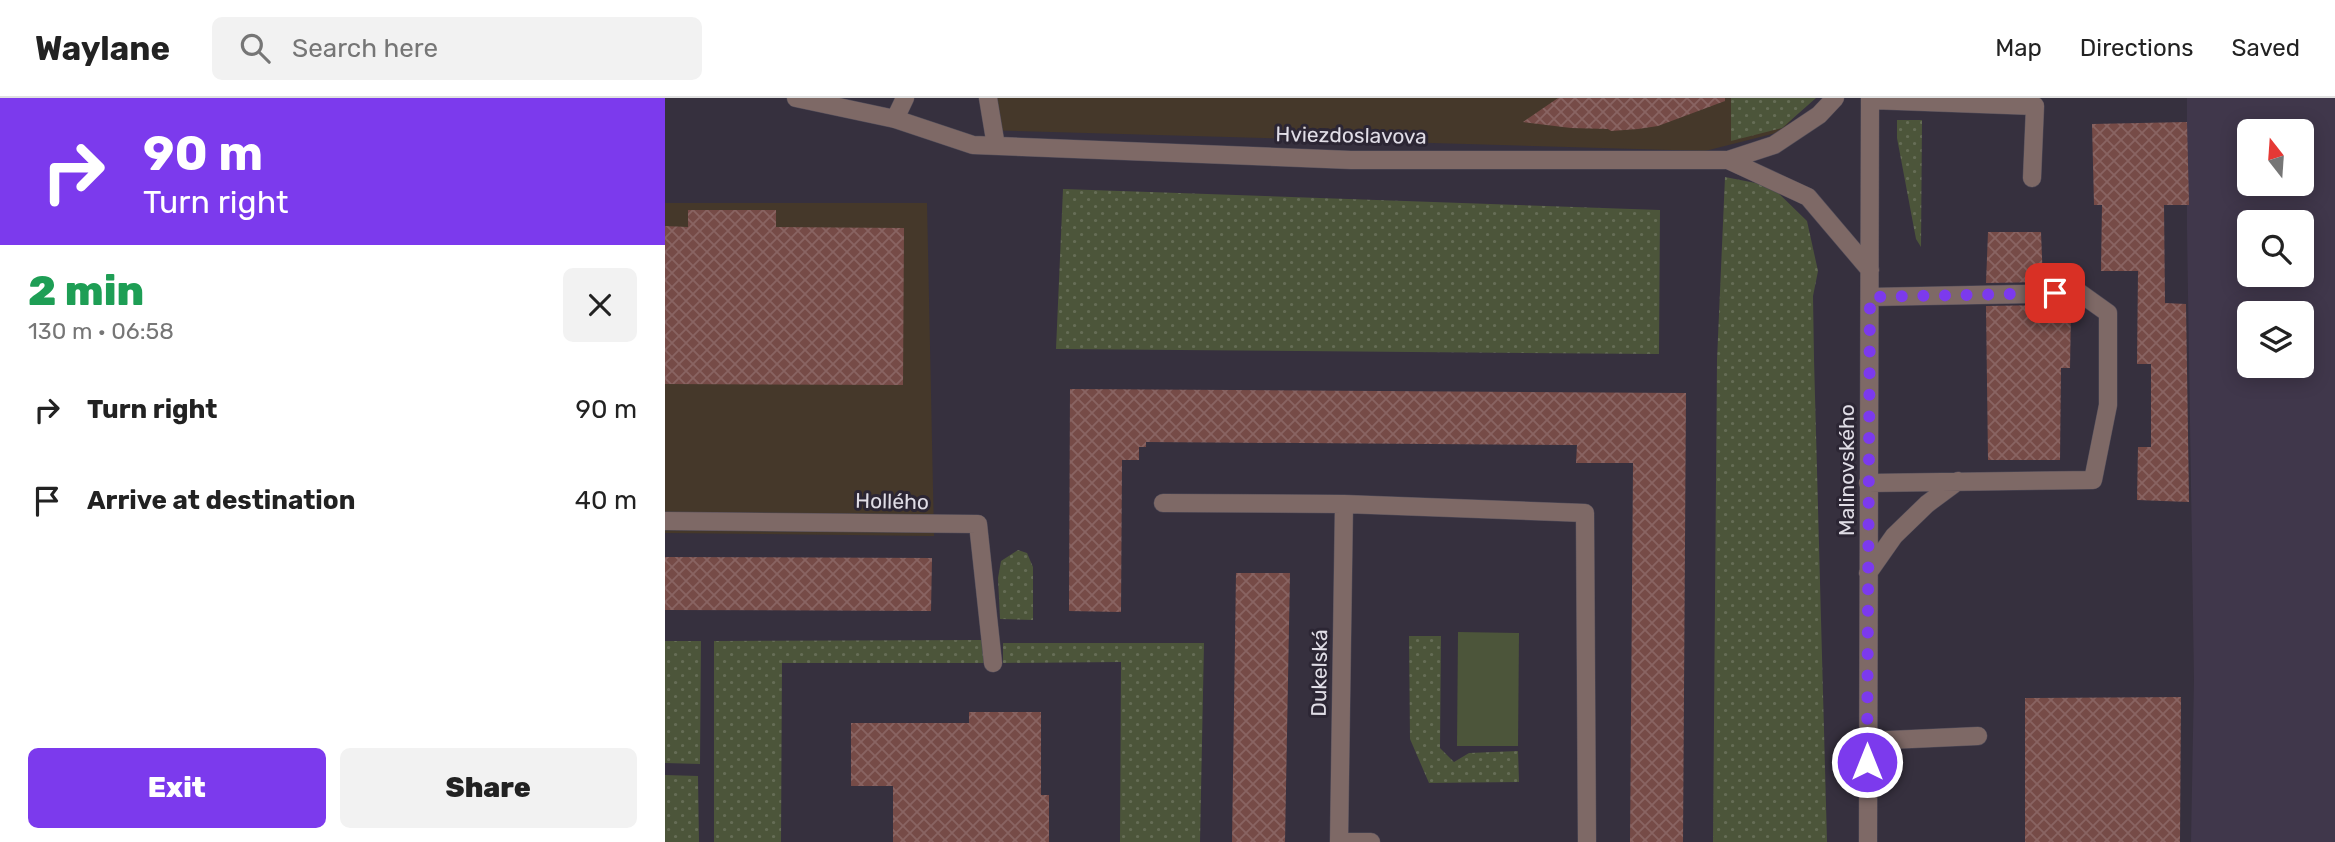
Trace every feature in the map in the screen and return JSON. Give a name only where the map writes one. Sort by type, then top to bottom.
[{"type":"street","name":"Hviezdoslavova","points":[[796,98],[895,119],[973,145],[1351,160],[1728,160],[1808,197],[1870,270]]},
{"type":"street","points":[[895,119],[905,98]]},
{"type":"street","points":[[988,98],[996,146]]},
{"type":"street","points":[[1728,160],[1774,145],[1819,115],[1835,98]]},
{"type":"street","points":[[1870,99],[2037,102],[2032,178]]},
{"type":"street","name":"Malinovského","points":[[1868,842],[1870,99]]},
{"type":"street","points":[[1868,483],[2093,480],[2108,405],[2108,313],[2080,293],[1870,297]]},
{"type":"street","points":[[1868,573],[1894,536],[1927,504],[1958,481]]},
{"type":"street","points":[[1163,503],[1344,504],[1585,513],[1587,842]]},
{"type":"street","name":"Dukelská","points":[[1339,842],[1344,504]]},
{"type":"street","name":"Hollého","points":[[665,521],[978,524],[993,663]]},
{"type":"street","points":[[1867,741],[1977,736]]},
{"type":"street","points":[[1339,842],[1371,842]]},
{"type":"shaded area","points":[[986,98],[1812,98],[1780,132],[1705,151],[985,130]]},
{"type":"shaded area","points":[[2187,98],[2335,98],[2335,842],[2191,842],[2194,679]]},
{"type":"shaded area","points":[[665,203],[927,203],[934,536],[665,533]]},
{"type":"green space","points":[[1731,98],[1816,98],[1782,128],[1731,141]]},
{"type":"green space","points":[[1897,120],[1922,120],[1921,247],[1916,239],[1897,138]]},
{"type":"green space","points":[[1725,177],[1771,186],[1807,221],[1818,271],[1813,296],[1827,842],[1713,842],[1717,360]]},
{"type":"green space","points":[[1063,189],[1660,210],[1659,354],[1056,349]]},
{"type":"green space","points":[[1018,550],[1027,553],[1033,567],[1033,620],[1000,619],[998,578],[1001,561]]},
{"type":"green space","points":[[1458,632],[1519,633],[1518,746],[1457,746]]},
{"type":"green space","points":[[1409,636],[1441,636],[1440,748],[1454,762],[1469,753],[1518,751],[1519,782],[1429,783],[1410,739]]},
{"type":"green space","points":[[984,640],[984,663],[782,663],[781,842],[714,842],[714,641]]},
{"type":"green space","points":[[665,641],[701,641],[700,764],[665,763]]},
{"type":"green space","points":[[1003,643],[1204,643],[1200,842],[1120,842],[1121,662],[1003,663]]},
{"type":"green space","points":[[665,775],[698,776],[699,842],[665,842]]},
{"type":"building","points":[[1558,98],[1725,98],[1725,101],[1658,126],[1638,129],[1611,131],[1523,122]]},
{"type":"building","points":[[2187,122],[2189,205],[2164,205],[2165,303],[2186,304],[2189,502],[2137,500],[2138,447],[2151,447],[2151,364],[2137,364],[2138,271],[2101,271],[2102,205],[2094,205],[2092,124]]},
{"type":"building","points":[[688,210],[776,210],[776,227],[904,228],[903,385],[665,384],[665,226],[688,227]]},
{"type":"building","points":[[1988,232],[2041,232],[2043,282],[1986,283]]},
{"type":"building","points":[[2043,305],[2043,311],[2071,311],[2070,368],[2061,368],[2060,460],[1988,460],[1986,306]]},
{"type":"building","points":[[1070,389],[1686,393],[1683,842],[1630,842],[1633,463],[1576,463],[1577,445],[1146,442],[1146,447],[1139,447],[1139,460],[1122,460],[1121,612],[1069,611]]},
{"type":"building","points":[[665,557],[932,558],[931,611],[665,610]]},
{"type":"building","points":[[1236,573],[1290,573],[1285,842],[1232,842]]},
{"type":"building","points":[[2181,697],[2180,842],[2025,842],[2025,698]]},
{"type":"building","points":[[969,712],[1041,712],[1041,795],[1049,795],[1049,842],[893,842],[893,786],[851,786],[851,723],[969,723]]},
{"type":"route","points":[[1867,762],[1870,297],[2055,293]]}]
